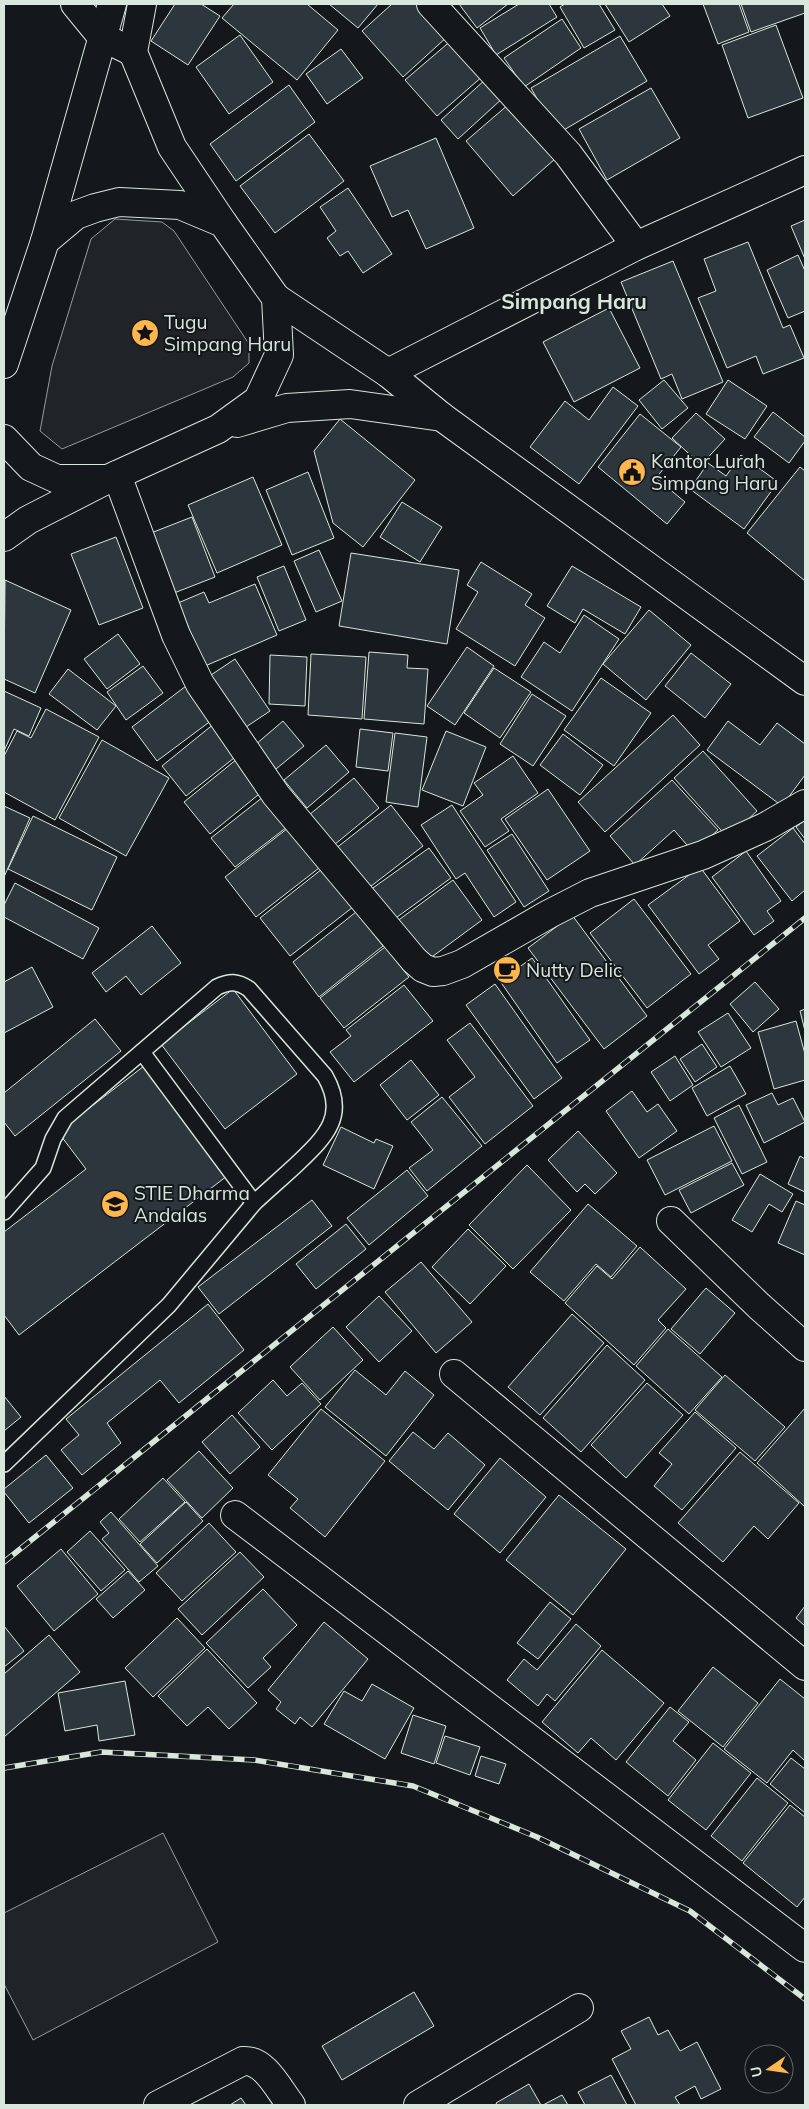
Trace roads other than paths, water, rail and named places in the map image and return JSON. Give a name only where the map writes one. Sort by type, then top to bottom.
[{"type":"street","points":[[75,4],[102,37],[133,52]]},
{"type":"street","points":[[4,364],[45,240],[112,4]]},
{"type":"street","points":[[142,4],[133,52],[172,147],[276,298],[388,373],[442,417],[805,681]]},
{"type":"street","points":[[431,4],[568,154],[636,246]]},
{"type":"street","points":[[388,373],[636,246],[805,170]]},
{"type":"street","points":[[45,240],[76,215],[119,202],[180,205],[223,223]]},
{"type":"street","points":[[218,429],[258,400],[279,355],[276,298]]},
{"type":"street","points":[[4,538],[28,520],[112,477],[218,429],[287,408],[350,404],[442,417]]},
{"type":"street","points":[[4,439],[31,467],[57,479],[112,477]]},
{"type":"street","points":[[112,477],[176,635],[200,684],[276,795],[414,960],[423,968],[433,972],[443,971],[462,964],[549,914],[590,893],[703,855],[765,827],[805,804]]},
{"type":"street","points":[[672,1220],[759,1306],[805,1347]]},
{"type":"street","points":[[454,1374],[805,1666]]},
{"type":"street","points":[[235,1515],[805,1948]]},
{"type":"street","points":[[418,2105],[579,2008]]},
{"type":"street","points":[[158,2105],[242,2061],[258,2064],[291,2105]]},
{"type":"lane","points":[[4,1212],[43,1168],[53,1139],[65,1118],[217,987],[228,982],[240,983],[249,989],[325,1076],[333,1090],[335,1101],[332,1122],[322,1141],[254,1203],[169,1305],[4,1464]]},
{"type":"lane","points":[[142,1052],[254,1203]]},
{"type":"railway","points":[[4,1562],[805,918]]},
{"type":"railway","points":[[4,1768],[101,1752],[254,1760],[413,1786],[537,1837],[690,1911],[805,1999]]},
{"type":"place","name":"Tugu Simpang Haru","points":[[145,333]]},
{"type":"place","name":"Kantor Lurah Simpang Haru","points":[[632,472]]},
{"type":"place","name":"Nutty Delic","points":[[507,970]]},
{"type":"place","name":"STIE Dharma Andalas","points":[[115,1204]]},
{"type":"district","name":"Simpang Haru","points":[[574,302]]}]
